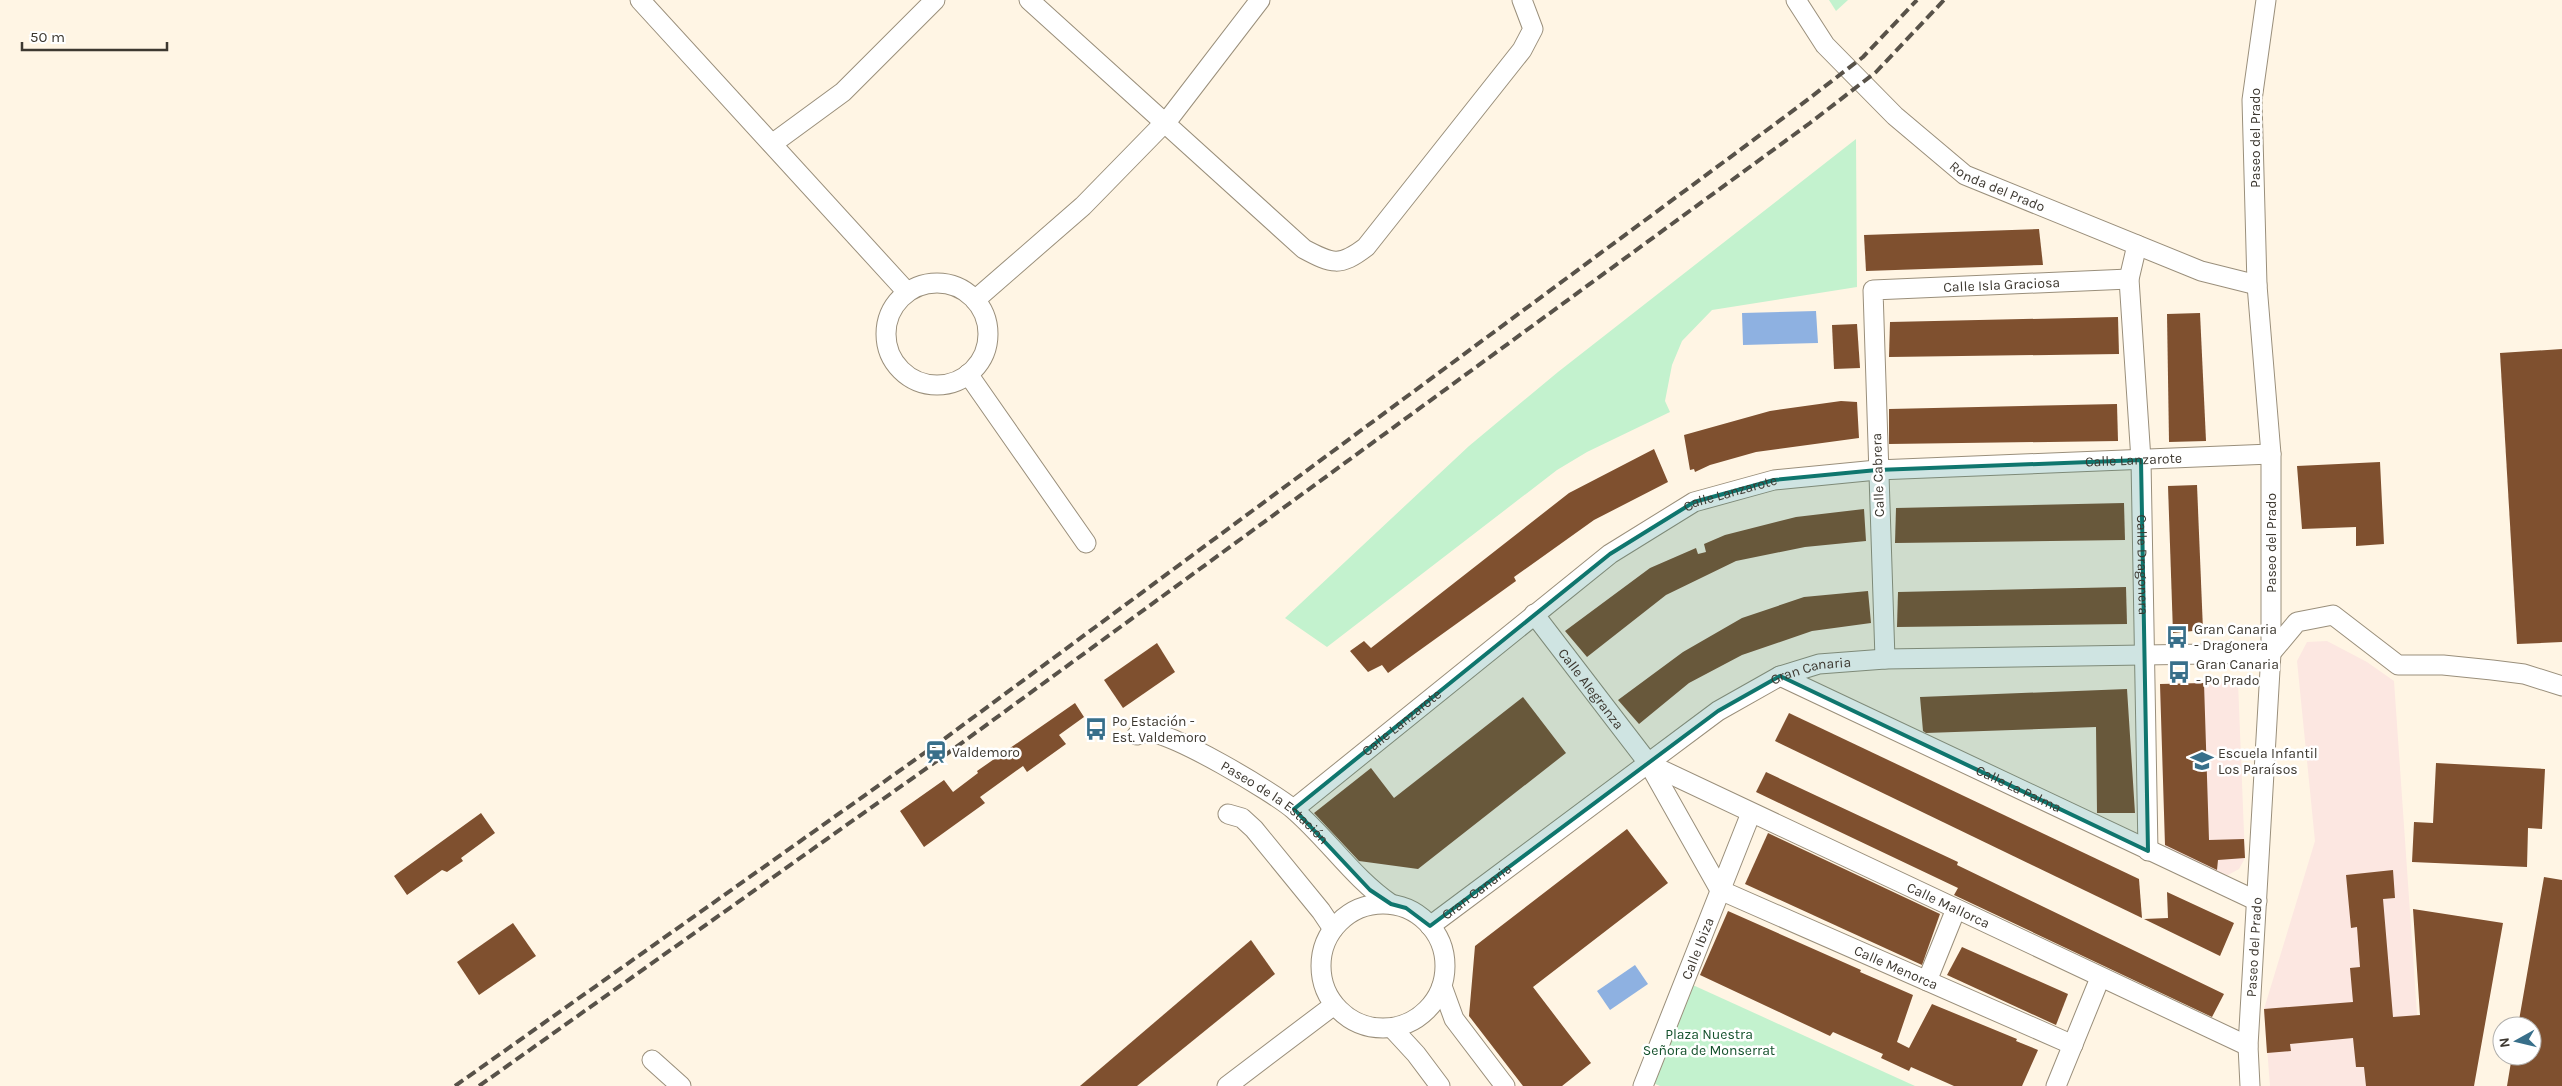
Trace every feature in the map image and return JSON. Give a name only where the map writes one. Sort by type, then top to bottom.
[{"type":"street","points":[[640,0],[907,292]]},
{"type":"street","points":[[772,144],[843,92],[935,0]]},
{"type":"street","points":[[1029,0],[1304,249],[1327,262],[1348,261],[1366,247],[1522,50],[1533,29],[1522,0]]},
{"type":"street","points":[[975,300],[1082,206],[1165,123],[1260,0]]},
{"type":"street","name":"Ronda del Prado","points":[[1796,0],[1825,45],[1895,116],[1965,175],[2201,271],[2257,285]]},
{"type":"street","name":"Paseo del Prado","points":[[2250,1086],[2248,1046],[2271,653],[2271,454],[2257,285],[2252,100],[2266,0]]},
{"type":"street","name":"Calle Dragonera","points":[[2137,245],[2129,279],[2141,460],[2148,852]]},
{"type":"street","name":"Calle Isla Graciosa","points":[[1873,290],[2129,279]]},
{"type":"street","points":[[940,282],[956,286],[975,300],[981,307],[987,323],[988,340],[984,356],[968,374],[960,380],[943,385],[926,384],[910,378],[897,366],[889,351],[886,335],[888,318],[896,303],[907,292],[923,284],[940,282]]},
{"type":"street","name":"Calle Cabrera","points":[[1873,290],[1877,470],[1885,660]]},
{"type":"street","points":[[968,374],[1086,543]]},
{"type":"street","name":"Calle Lanzarote","points":[[1294,809],[1610,554],[1694,502],[1774,480],[1877,470],[2271,454]]},
{"type":"street","name":"Calle Alegranza","points":[[1534,614],[1649,764],[1720,890]]},
{"type":"street","points":[[2271,653],[2297,622],[2333,615],[2398,666],[2444,665],[2492,670],[2524,674],[2562,686]]},
{"type":"street","name":"Gran Canaria","points":[[1430,926],[1718,711],[1780,676],[1819,664],[1885,660],[2271,653]]},
{"type":"street","name":"Calle La Palma","points":[[1780,676],[2148,852],[2257,901]]},
{"type":"street","name":"Paseo de la Estación","points":[[1137,735],[1148,732],[1157,734],[1216,760],[1294,809],[1370,890],[1391,904]]},
{"type":"street","name":"Calle Mallorca","points":[[1649,764],[2100,978],[2248,1046]]},
{"type":"street","name":"Calle Ibiza","points":[[1650,1084],[1720,890],[1751,813]]},
{"type":"street","points":[[1228,814],[1242,818],[1254,829],[1322,910],[1334,929]]},
{"type":"street","name":"Calle Menorca","points":[[1720,890],[2073,1044]]},
{"type":"street","points":[[1375,904],[1391,904],[1412,912],[1430,926],[1442,951],[1445,965],[1442,986],[1435,1001],[1423,1014],[1408,1023],[1392,1028],[1376,1028],[1360,1024],[1346,1016],[1334,1005],[1324,987],[1321,967],[1324,947],[1334,929],[1345,917],[1359,909],[1375,904]]},
{"type":"street","points":[[1927,981],[1956,909]]},
{"type":"street","points":[[2056,1086],[2100,978]]},
{"type":"street","points":[[1442,986],[1454,1019],[1505,1086]]},
{"type":"street","points":[[1227,1086],[1334,1005]]},
{"type":"street","points":[[1392,1028],[1416,1054],[1440,1086]]},
{"type":"street","points":[[652,1060],[681,1086]]},
{"type":"highlighted area","points":[[2141,460],[2148,851],[1780,676],[1718,711],[1430,926],[1406,908],[1391,904],[1370,890],[1294,809],[1610,554],[1694,502],[1774,480],[1877,470]]},
{"type":"shaded area","points":[[2327,641],[2367,662],[2394,681],[2422,1086],[2270,1086],[2264,1009],[2315,841],[2297,661],[2307,642]]},
{"type":"shaded area","name":"Escuela Infantil Los Paraísos","points":[[2238,682],[2245,858],[2239,869],[2228,875],[2217,873],[2165,849],[2160,684]]},
{"type":"green space","points":[[1829,0],[1848,0],[1836,11]]},
{"type":"green space","points":[[1856,139],[1857,287],[1712,310],[1682,341],[1672,365],[1665,401],[1670,412],[1587,452],[1557,470],[1327,647],[1285,618],[1469,446],[1558,372]]},
{"type":"green space","name":"Plaza Nuestra Señora de Monserrat","points":[[1684,981],[1915,1086],[1660,1086],[1646,1080]]},
{"type":"water","points":[[1816,311],[1818,343],[1743,345],[1742,313]]},
{"type":"water","points":[[1635,965],[1648,984],[1610,1010],[1597,991]]},
{"type":"building","points":[[2039,229],[2043,265],[1866,271],[1864,235]]},
{"type":"building","points":[[2200,313],[2206,441],[2169,442],[2167,314]]},
{"type":"building","points":[[2118,317],[2119,354],[1889,357],[1890,322]]},
{"type":"building","points":[[1857,324],[1860,368],[1834,369],[1832,325]]},
{"type":"building","points":[[2562,349],[2562,642],[2517,644],[2500,353]]},
{"type":"building","points":[[1841,401],[1857,402],[1859,438],[1756,452],[1710,465],[1695,472],[1694,469],[1690,470],[1684,435],[1770,411]]},
{"type":"building","points":[[2117,404],[2118,441],[1889,444],[1889,409]]},
{"type":"building","points":[[1654,449],[1668,482],[1594,520],[1514,577],[1516,581],[1388,673],[1382,665],[1368,672],[1350,651],[1364,641],[1371,648],[1569,493]]},
{"type":"building","points":[[2380,462],[2384,544],[2356,546],[2356,527],[2302,529],[2297,466]]},
{"type":"building","points":[[2197,485],[2203,630],[2173,633],[2168,486]]},
{"type":"building","points":[[2124,503],[2125,540],[1895,543],[1896,508]]},
{"type":"building","points":[[1864,509],[1866,541],[1805,547],[1736,561],[1666,595],[1587,657],[1565,631],[1650,568],[1696,548],[1698,554],[1706,552],[1704,544],[1725,535],[1796,517]]},
{"type":"building","points":[[2126,587],[2127,624],[1897,627],[1898,592]]},
{"type":"building","points":[[1868,591],[1871,623],[1812,631],[1742,655],[1689,683],[1639,724],[1618,700],[1683,652],[1742,618],[1804,597]]},
{"type":"building","points":[[1157,643],[1175,672],[1123,708],[1104,680]]},
{"type":"building","points":[[2204,683],[2209,840],[2244,839],[2245,858],[2218,860],[2217,870],[2165,845],[2160,684]]},
{"type":"building","points":[[2127,689],[2135,813],[2097,813],[2096,727],[1926,733],[1923,731],[1920,697]]},
{"type":"building","points":[[1523,697],[1566,753],[1418,869],[1359,861],[1314,813],[1371,768],[1394,798]]},
{"type":"building","points":[[1075,703],[1084,717],[1059,735],[1066,744],[1027,772],[1023,766],[980,797],[985,803],[924,847],[900,811],[944,780],[953,792],[978,773],[977,771]]},
{"type":"building","points":[[1789,713],[2139,879],[2142,918],[1775,741]]},
{"type":"building","points":[[2436,763],[2545,769],[2542,829],[2528,828],[2527,867],[2412,862],[2414,822],[2433,823]]},
{"type":"building","points":[[1766,772],[1958,862],[1957,865],[2224,994],[2212,1017],[1954,895],[1958,888],[1756,792]]},
{"type":"building","points":[[481,813],[495,833],[461,858],[463,861],[447,872],[442,870],[407,895],[394,876]]},
{"type":"building","points":[[1627,829],[1668,883],[1533,987],[1591,1063],[1562,1086],[1523,1086],[1469,1016],[1475,946]]},
{"type":"building","points":[[1768,833],[1940,914],[1922,965],[1745,884]]},
{"type":"building","points":[[2393,870],[2395,898],[2383,899],[2393,1017],[2420,1015],[2413,909],[2503,923],[2474,1086],[2366,1086],[2364,1067],[2356,1067],[2353,1038],[2290,1044],[2291,1051],[2267,1053],[2264,1009],[2353,1002],[2350,968],[2360,967],[2357,927],[2351,928],[2346,875]]},
{"type":"building","points":[[2544,877],[2562,880],[2562,1086],[2507,1086],[2510,1066],[2542,1066],[2542,1016],[2520,1016]]},
{"type":"building","points":[[2167,892],[2234,923],[2220,956],[2144,919],[2168,918]]},
{"type":"building","points":[[1728,911],[1913,995],[1897,1042],[1909,1048],[1932,1004],[2017,1039],[2016,1041],[2038,1050],[2022,1086],[1954,1086],[1911,1067],[1909,1071],[1881,1058],[1883,1054],[1833,1032],[1830,1036],[1700,975]]},
{"type":"building","points":[[513,923],[536,956],[479,995],[457,962]]},
{"type":"building","points":[[1251,940],[1275,974],[1137,1086],[1080,1086]]},
{"type":"building","points":[[1962,947],[2068,994],[2056,1025],[1947,975]]},
{"type":"railway","points":[[455,1086],[940,742],[1798,107],[1863,57],[1917,0]]},
{"type":"railway","points":[[479,1086],[948,753],[1810,123],[1876,72],[1944,0]]},
{"type":"place","name":"Gran Canaria - Dragonera","points":[[2177,637]]},
{"type":"place","name":"Gran Canaria - Pº Prado","points":[[2179,672]]},
{"type":"place","name":"Pº Estación - Est. Valdemoro","points":[[1096,729]]},
{"type":"place","name":"Valdemoro","points":[[936,752]]},
{"type":"place","name":"Escuela Infantil Los Paraísos","points":[[2202,761]]}]
